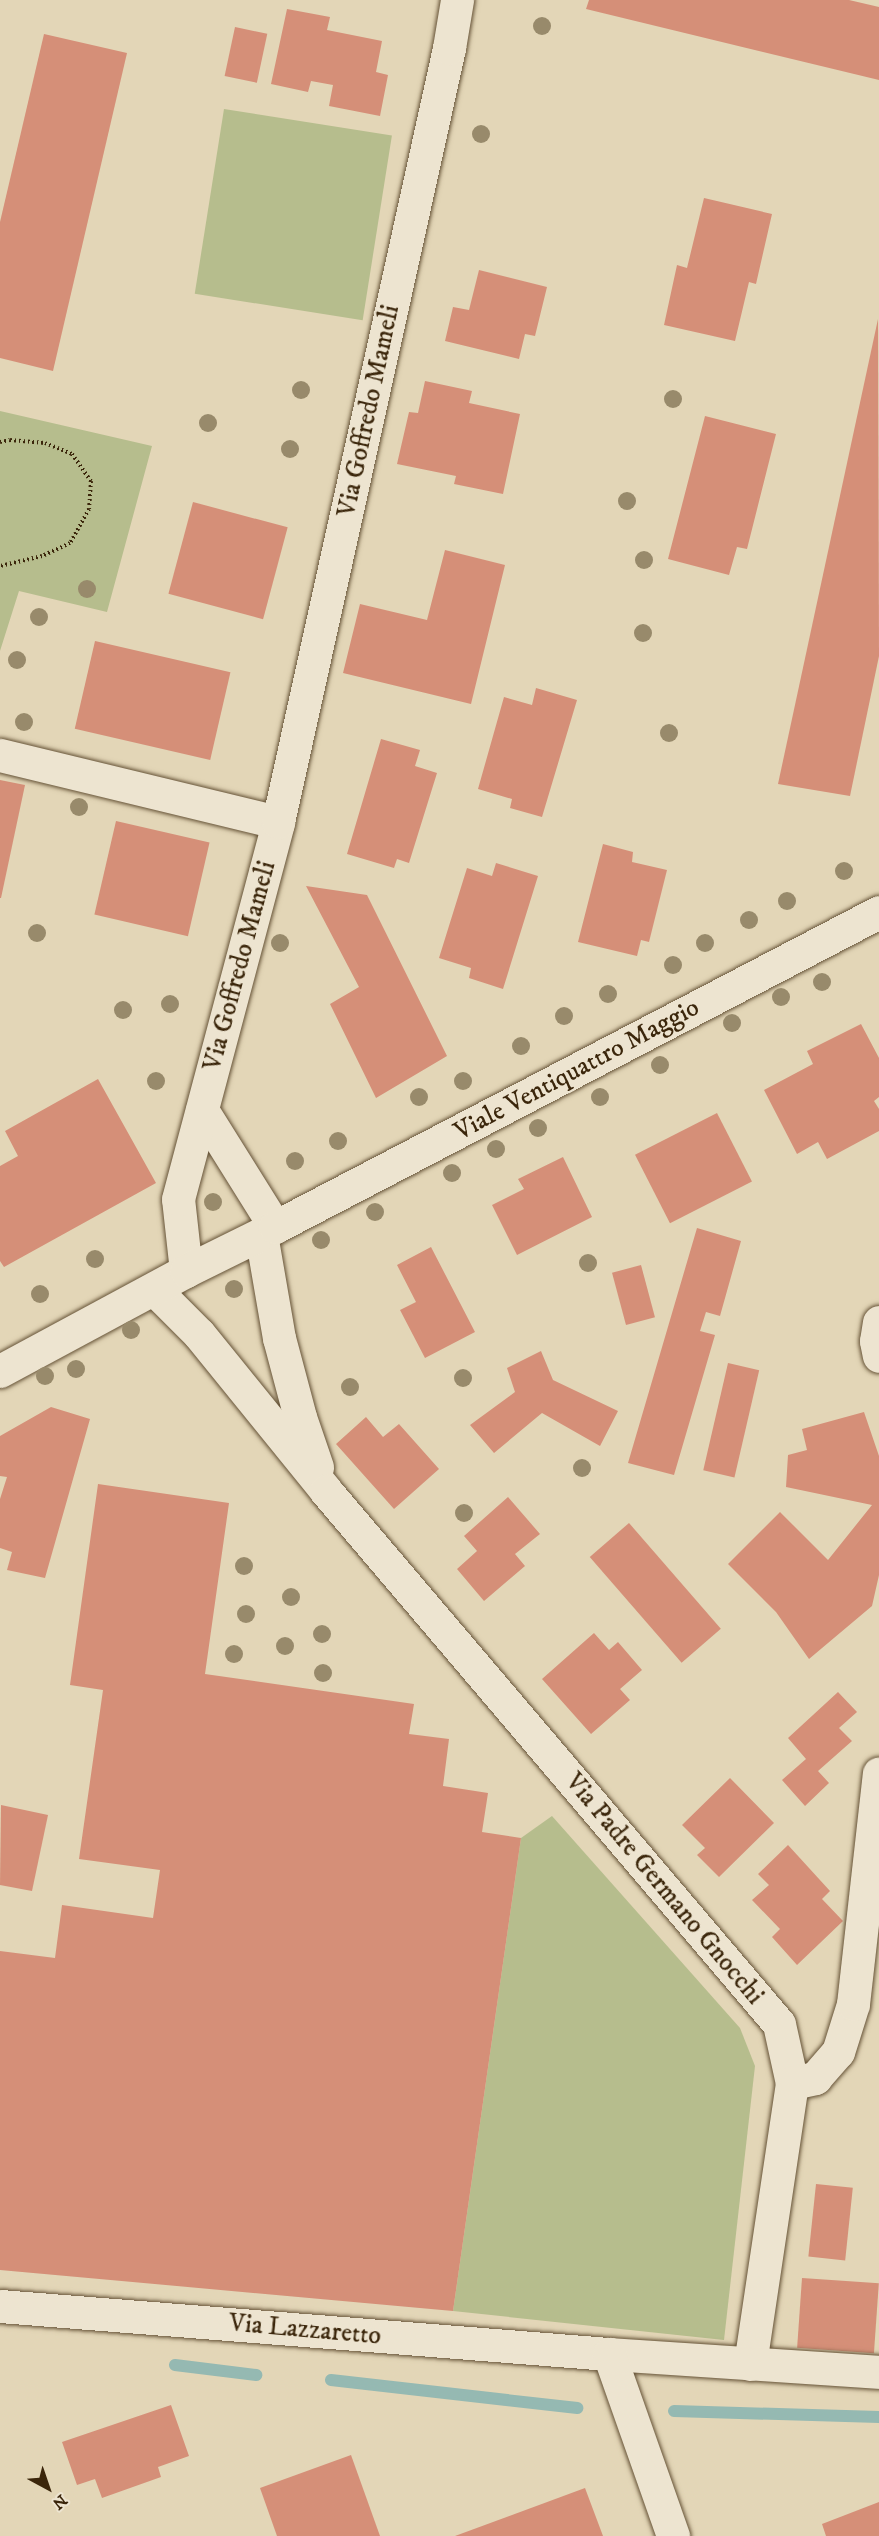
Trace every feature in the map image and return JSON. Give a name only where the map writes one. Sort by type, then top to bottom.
[{"type":"street","name":"Via Goffredo Mameli","points":[[186,1271],[178,1199],[278,822],[449,48],[457,0]]},
{"type":"street","points":[[0,755],[278,822]]},
{"type":"street","name":"Viale Ventiquattro Maggio","points":[[155,1290],[186,1271],[268,1231],[879,912]]},
{"type":"street","points":[[202,1110],[268,1231]]},
{"type":"street","name":"Via Padre Germano Gnocchi","points":[[268,1231],[279,1338],[300,1417],[326,1491]]},
{"type":"street","points":[[0,1371],[155,1290]]},
{"type":"street","name":"Via Padre Germano Gnocchi","points":[[155,1290],[199,1334],[326,1491],[779,2024],[792,2083],[750,2364]]},
{"type":"street","points":[[879,1322],[876,1341],[879,1356]]},
{"type":"street","points":[[792,2083],[815,2078],[838,2052],[854,2004],[879,1773]]},
{"type":"street","name":"Via Lazzaretto","points":[[0,2306],[609,2354],[879,2372]]},
{"type":"street","points":[[609,2354],[673,2536]]},
{"type":"path","points":[[0,442],[10,440],[45,442],[72,454],[91,481],[89,510],[70,543],[42,556],[0,566]]},
{"type":"green space","points":[[224,109],[392,136],[363,320],[195,294]]},
{"type":"green space","points":[[0,411],[152,446],[107,612],[19,591],[0,651]]},
{"type":"green space","points":[[552,1816],[740,2028],[755,2066],[724,2340],[453,2311],[521,1838]]},
{"type":"building","points":[[589,0],[849,0],[879,7],[879,80],[586,9]]},
{"type":"building","points":[[287,9],[330,17],[327,30],[382,41],[376,72],[388,75],[380,116],[329,106],[333,85],[311,81],[308,92],[271,84]]},
{"type":"building","points":[[235,27],[267,34],[257,83],[225,76]]},
{"type":"building","points":[[44,34],[127,53],[53,371],[0,358],[0,222]]},
{"type":"building","points":[[704,198],[772,214],[756,284],[749,282],[735,341],[664,325],[677,265],[687,268]]},
{"type":"building","points":[[479,270],[547,287],[535,336],[525,334],[519,359],[445,341],[453,307],[469,310]]},
{"type":"building","points":[[878,319],[879,656],[850,796],[778,784]]},
{"type":"building","points":[[425,381],[472,391],[469,403],[520,414],[503,494],[454,484],[456,476],[397,464],[409,412],[418,413]]},
{"type":"building","points":[[705,416],[776,434],[747,549],[737,547],[729,575],[668,559]]},
{"type":"building","points":[[193,502],[288,527],[263,619],[168,594]]},
{"type":"building","points":[[445,550],[505,565],[471,704],[343,673],[360,604],[427,620]]},
{"type":"building","points":[[95,641],[230,672],[210,760],[75,729]]},
{"type":"building","points":[[536,688],[577,700],[542,817],[510,808],[512,799],[478,789],[504,697],[532,705]]},
{"type":"building","points":[[381,739],[420,750],[415,766],[437,773],[409,863],[397,859],[394,868],[347,854]]},
{"type":"building","points":[[0,780],[25,785],[1,898],[0,898]]},
{"type":"building","points":[[116,821],[210,843],[188,936],[94,915]]},
{"type":"building","points":[[603,844],[633,852],[632,862],[667,870],[649,942],[641,940],[637,956],[578,942]]},
{"type":"building","points":[[496,863],[538,876],[503,989],[469,978],[471,968],[439,958],[467,868],[492,876]]},
{"type":"building","points":[[306,886],[367,895],[447,1056],[376,1098],[330,1004],[359,987]]},
{"type":"building","points":[[861,1024],[879,1058],[879,1097],[874,1101],[879,1109],[879,1131],[827,1159],[818,1142],[797,1154],[764,1090],[813,1064],[807,1051]]},
{"type":"building","points":[[98,1079],[156,1183],[4,1267],[0,1261],[0,1166],[18,1156],[5,1131]]},
{"type":"building","points":[[717,1113],[752,1182],[670,1223],[635,1155]]},
{"type":"building","points":[[563,1157],[592,1217],[517,1255],[492,1205],[524,1189],[518,1179]]},
{"type":"building","points":[[697,1228],[741,1241],[720,1316],[706,1312],[700,1331],[715,1335],[674,1475],[628,1463]]},
{"type":"building","points":[[431,1247],[475,1332],[425,1358],[400,1310],[416,1302],[397,1265]]},
{"type":"building","points":[[641,1265],[655,1317],[626,1325],[612,1273]]},
{"type":"building","points":[[541,1351],[553,1380],[618,1411],[600,1446],[542,1413],[494,1453],[470,1425],[515,1392],[507,1368]]},
{"type":"building","points":[[728,1363],[759,1370],[734,1477],[703,1470]]},
{"type":"building","points":[[51,1407],[90,1419],[45,1578],[7,1570],[12,1552],[0,1548],[0,1499],[7,1477],[0,1476],[0,1436]]},
{"type":"building","points":[[864,1412],[879,1456],[879,1575],[872,1606],[809,1659],[776,1612],[728,1564],[780,1512],[828,1560],[872,1505],[786,1487],[788,1455],[807,1450],[802,1429]]},
{"type":"building","points":[[366,1417],[383,1437],[399,1424],[439,1469],[394,1509],[336,1444]]},
{"type":"building","points":[[98,1484],[229,1503],[205,1674],[414,1704],[409,1734],[449,1739],[443,1786],[488,1793],[482,1832],[521,1838],[453,2311],[0,2270],[0,1951],[55,1958],[62,1905],[153,1918],[160,1870],[79,1859],[103,1690],[70,1685]]},
{"type":"building","points":[[508,1497],[540,1534],[515,1554],[525,1566],[484,1601],[457,1569],[477,1551],[464,1536]]},
{"type":"building","points":[[629,1523],[721,1629],[682,1663],[590,1557]]},
{"type":"building","points":[[594,1633],[609,1650],[618,1642],[642,1670],[620,1689],[630,1700],[591,1734],[542,1679]]},
{"type":"building","points":[[838,1692],[857,1712],[839,1728],[852,1741],[818,1771],[829,1783],[805,1806],[782,1780],[806,1759],[788,1738]]},
{"type":"building","points":[[730,1778],[774,1823],[719,1877],[697,1855],[705,1848],[682,1825]]},
{"type":"building","points":[[1,1805],[48,1815],[32,1891],[0,1885]]},
{"type":"building","points":[[788,1845],[830,1891],[822,1899],[843,1921],[797,1965],[772,1937],[780,1929],[752,1900],[769,1885],[758,1874]]},
{"type":"building","points":[[816,2184],[853,2188],[845,2260],[808,2257]]},
{"type":"building","points":[[802,2278],[879,2283],[874,2353],[797,2348]]},
{"type":"building","points":[[171,2405],[189,2456],[158,2467],[161,2477],[102,2498],[95,2479],[77,2485],[62,2442]]},
{"type":"building","points":[[351,2455],[380,2536],[277,2536],[260,2488]]},
{"type":"building","points":[[585,2488],[603,2536],[455,2536]]},
{"type":"building","points":[[879,2502],[879,2536],[826,2536],[822,2524]]},
{"type":"waterway","points":[[175,2365],[256,2375]]},
{"type":"waterway","points":[[331,2380],[577,2408]]},
{"type":"waterway","points":[[674,2411],[879,2417]]}]
